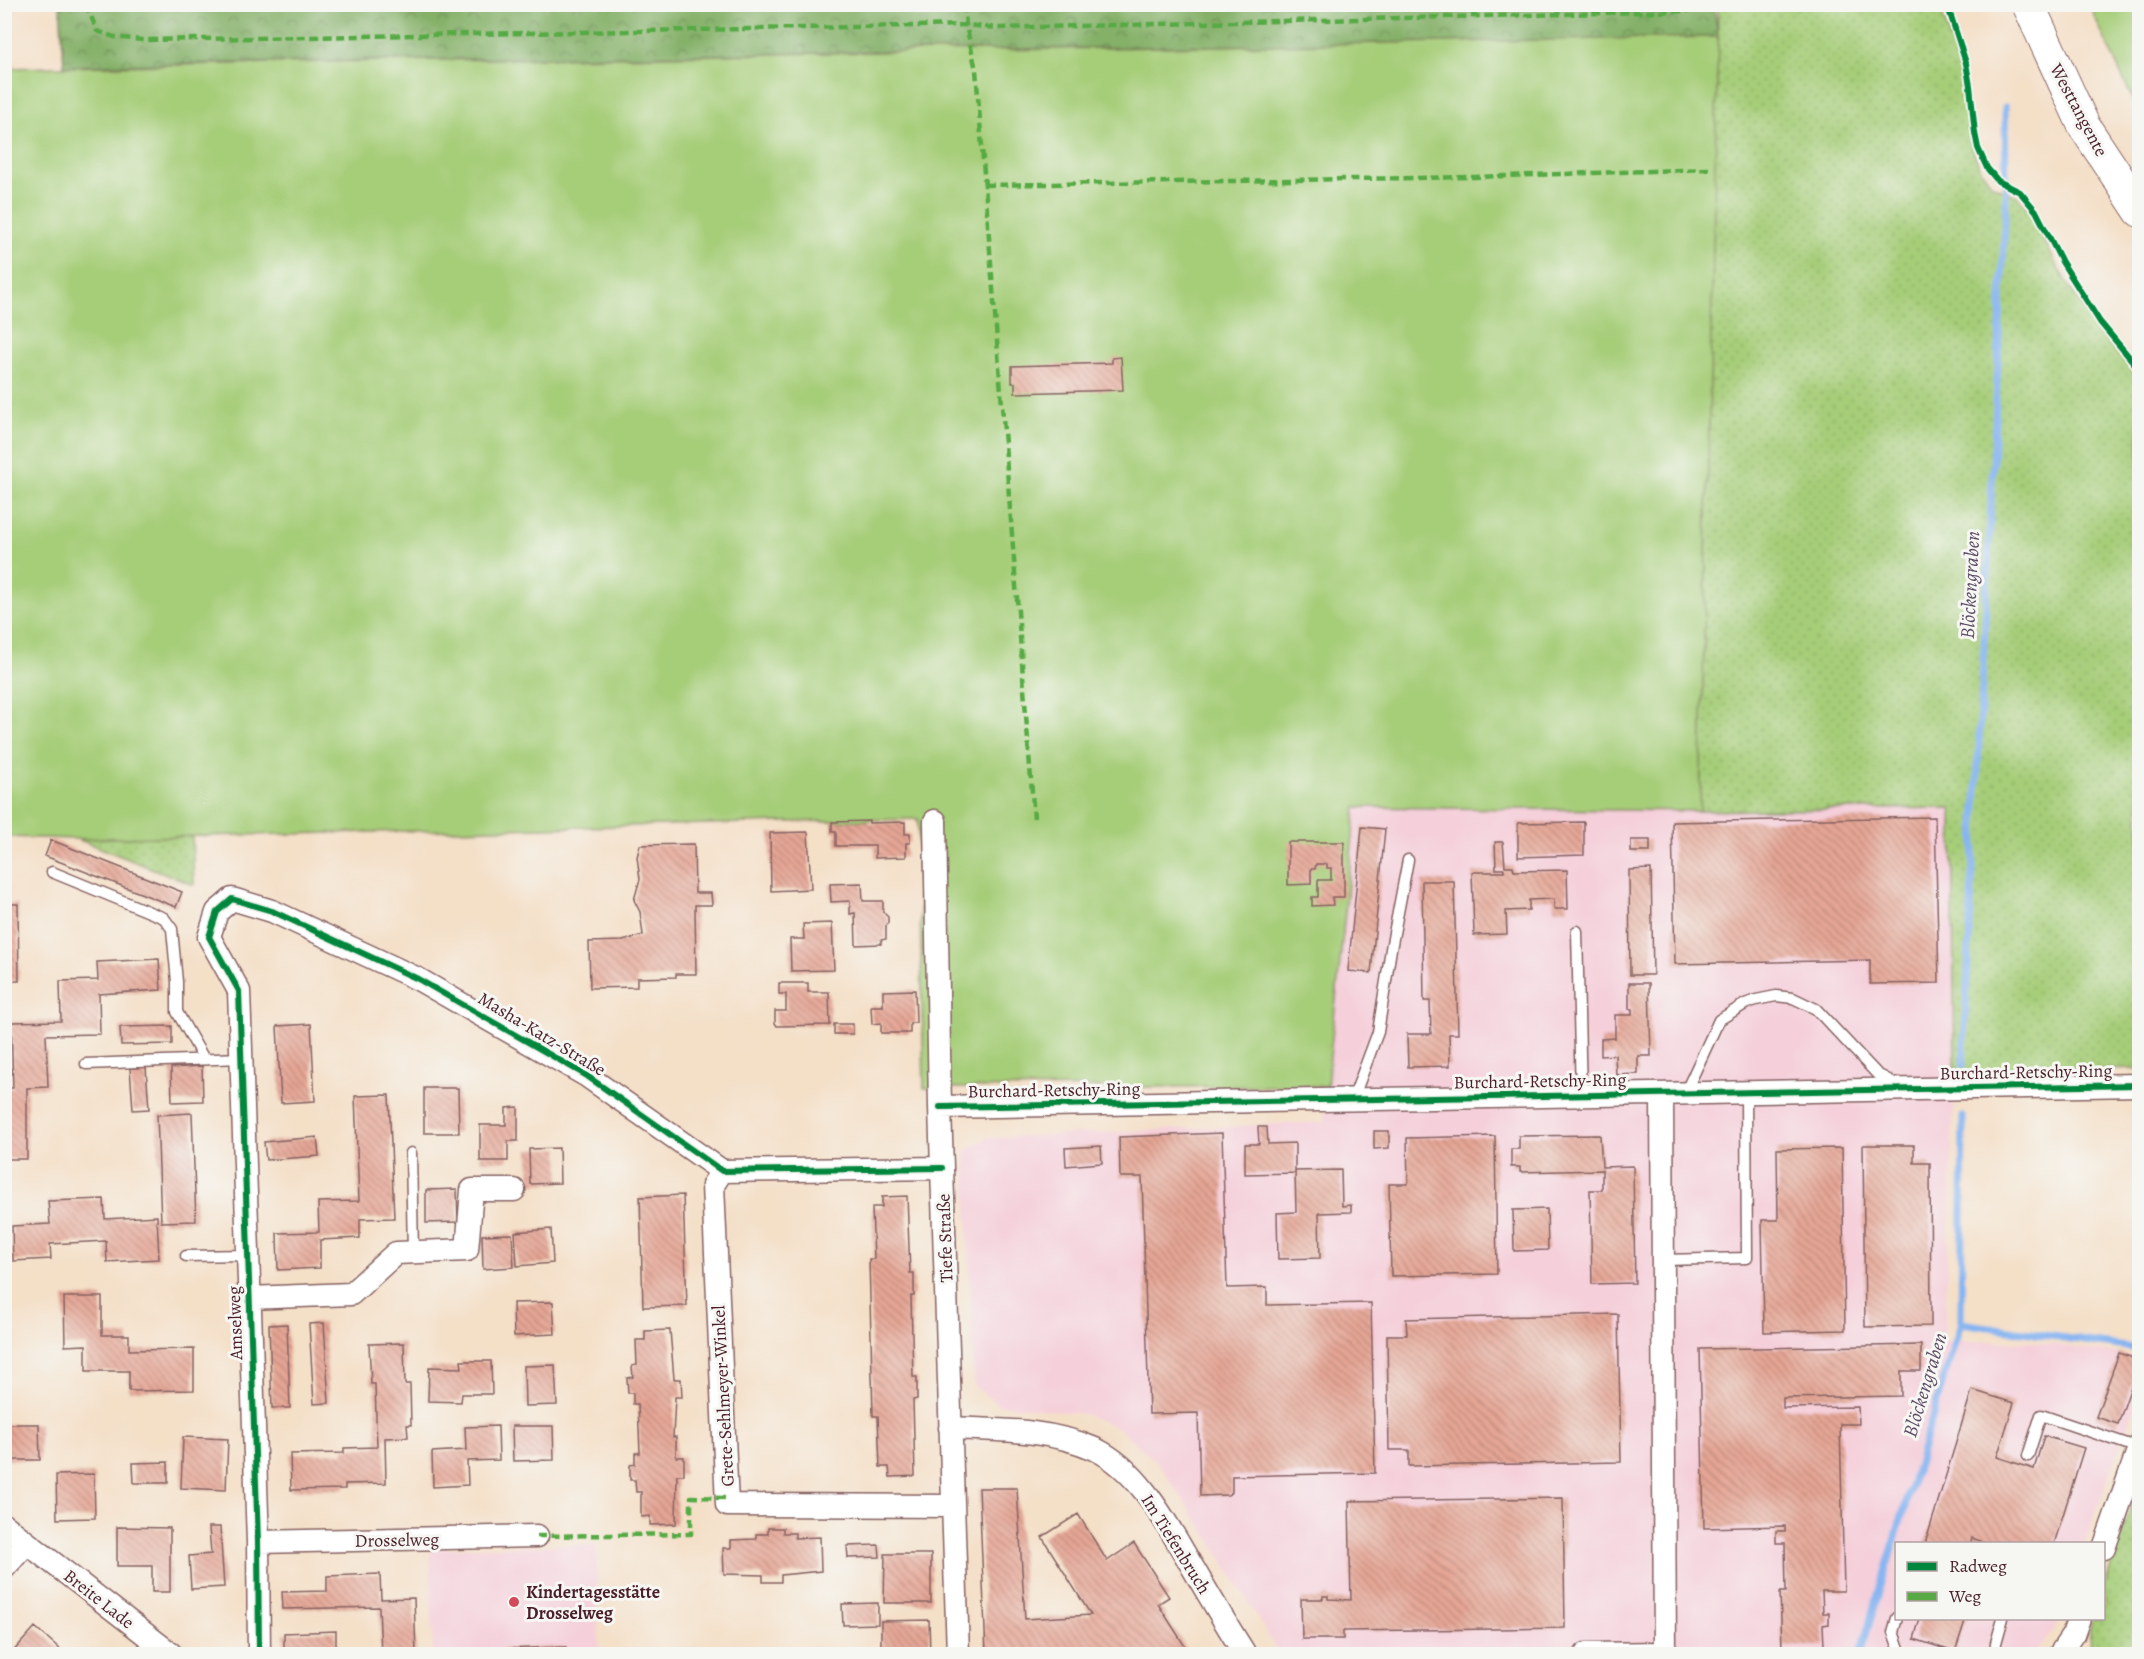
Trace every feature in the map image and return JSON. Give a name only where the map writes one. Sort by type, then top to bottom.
[{"type":"main road","name":"Westtangente","points":[[2028,4],[2084,126],[2139,211]]},
{"type":"street","name":"Tiefe Straße","points":[[935,821],[940,1107],[958,1654]]},
{"type":"street","name":"Masha-Katz-Straße","points":[[239,991],[209,937],[217,912],[232,899],[273,911],[418,979],[587,1076],[722,1171]]},
{"type":"street","name":"Amselweg","points":[[239,991],[260,1654]]},
{"type":"street","name":"Burchard-Retschy-Ring","points":[[940,1107],[2139,1084]]},
{"type":"street","points":[[1586,1654],[1666,1654],[1662,1094]]},
{"type":"street","points":[[722,1171],[942,1168]]},
{"type":"street","name":"Grete-Sehlmeyer-Winkel","points":[[722,1171],[713,1185],[728,1505],[953,1506]]},
{"type":"street","name":"Amselweg","points":[[249,1298],[351,1294],[396,1253],[467,1250],[471,1190],[514,1190]]},
{"type":"street","name":"Im Tiefenbruch","points":[[950,1428],[1009,1430],[1051,1435],[1096,1450],[1127,1472],[1156,1506],[1245,1654]]},
{"type":"street","points":[[2105,1542],[2139,1446]]},
{"type":"street","name":"Breite Lade","points":[[4,1525],[171,1654]]},
{"type":"street","name":"Drosselweg","points":[[258,1542],[537,1536]]},
{"type":"street","points":[[4,1568],[27,1543]]},
{"type":"street","points":[[2060,1654],[2073,1635],[2078,1620]]},
{"type":"lane","points":[[1353,1099],[1378,1032],[1408,860]]},
{"type":"lane","points":[[52,872],[164,918],[172,929],[177,982],[177,1012],[204,1059]]},
{"type":"lane","points":[[1577,931],[1581,1095]]},
{"type":"lane","points":[[1685,1094],[1719,1020],[1745,1004],[1776,996],[1793,998],[1816,1009],[1877,1074],[1906,1089]]},
{"type":"lane","points":[[86,1064],[241,1058]]},
{"type":"lane","points":[[1663,1260],[1747,1258],[1746,1093]]},
{"type":"lane","points":[[411,1153],[413,1252]]},
{"type":"lane","points":[[186,1256],[247,1255]]},
{"type":"lane","points":[[2028,1456],[2041,1415],[2139,1446]]},
{"type":"lane","points":[[1896,1620],[1893,1632],[1901,1654]]},
{"type":"lane","points":[[1995,1654],[2002,1620]]},
{"type":"shaded area","points":[[1356,807],[1700,811],[1952,808],[1955,1074],[1944,1341],[2035,1342],[2139,1357],[2139,1393],[2085,1542],[1895,1542],[1895,1620],[2058,1620],[2054,1630],[2033,1654],[1279,1654],[1213,1544],[1159,1464],[1117,1427],[1084,1414],[997,1404],[974,1386],[965,1151],[987,1138],[1324,1122]]},
{"type":"shaded area","name":"Kindertagesstätte Drosselweg","points":[[596,1544],[599,1654],[433,1654],[430,1549]]},
{"type":"green space","points":[[1714,4],[1718,37],[64,66],[60,5]]},
{"type":"green space","points":[[1718,5],[1939,5],[1959,65],[1972,149],[1982,171],[1992,185],[2017,196],[2033,214],[2057,267],[2096,328],[2139,379],[2139,1069],[1955,1074],[1952,808],[1700,811]]},
{"type":"green space","points":[[2089,5],[2139,5],[2139,113]]},
{"type":"green space","points":[[1718,37],[1700,811],[1356,807],[1327,1086],[924,1088],[918,819],[77,839],[5,837],[4,68]]},
{"type":"green space","points":[[192,836],[194,885],[77,839]]},
{"type":"green space","points":[[2139,1482],[2139,1654],[2089,1654],[2090,1627],[2093,1620],[2105,1620],[2105,1584]]},
{"type":"building","points":[[1121,357],[1123,390],[1015,393],[1015,383],[1012,383],[1012,366],[1112,363],[1112,358]]},
{"type":"building","points":[[1935,817],[1939,983],[1870,984],[1870,960],[1675,964],[1672,822]]},
{"type":"building","points":[[869,821],[869,823],[905,822],[905,834],[910,834],[910,843],[906,843],[906,857],[875,858],[875,846],[836,846],[836,832],[832,832],[832,822]]},
{"type":"building","points":[[1584,822],[1584,855],[1518,857],[1518,823]]},
{"type":"building","points":[[1362,827],[1385,829],[1371,973],[1348,971]]},
{"type":"building","points":[[808,832],[811,889],[771,891],[770,833]]},
{"type":"building","points":[[51,840],[182,892],[176,907],[45,856]]},
{"type":"building","points":[[1631,840],[1650,840],[1650,852],[1631,852]]},
{"type":"building","points":[[1288,842],[1344,842],[1344,897],[1332,897],[1333,905],[1312,906],[1312,897],[1318,897],[1318,880],[1331,880],[1331,868],[1327,868],[1327,864],[1316,864],[1315,869],[1311,869],[1311,884],[1288,885]]},
{"type":"building","points":[[1495,842],[1503,842],[1505,866],[1513,866],[1514,871],[1567,870],[1568,909],[1554,909],[1554,899],[1529,900],[1529,910],[1506,911],[1507,934],[1474,935],[1472,872],[1504,872],[1504,869],[1496,869]]},
{"type":"building","points":[[694,844],[695,893],[711,893],[712,905],[695,905],[696,974],[637,978],[637,987],[590,988],[589,942],[623,941],[643,935],[640,912],[634,900],[640,879],[637,857],[640,845]]},
{"type":"building","points":[[1651,869],[1653,975],[1630,975],[1629,870]]},
{"type":"building","points":[[1422,881],[1454,881],[1458,1034],[1449,1034],[1450,1066],[1408,1067],[1407,1034],[1431,1034],[1430,1001],[1424,1001]]},
{"type":"building","points":[[862,883],[863,901],[883,901],[883,912],[888,917],[886,939],[881,940],[881,944],[856,945],[855,913],[850,914],[850,901],[831,902],[830,884]]},
{"type":"building","points":[[4,904],[18,904],[19,981],[4,981]]},
{"type":"building","points":[[832,923],[834,970],[791,971],[790,939],[804,939],[803,924]]},
{"type":"building","points":[[159,959],[161,990],[99,994],[100,1034],[46,1035],[48,1087],[27,1088],[27,1159],[4,1159],[4,1088],[13,1088],[11,1022],[61,1021],[60,981],[98,980],[97,962]]},
{"type":"building","points":[[779,983],[808,983],[808,992],[829,992],[830,1025],[777,1026],[775,1011],[786,1011],[786,994],[779,994]]},
{"type":"building","points":[[1629,983],[1649,983],[1651,1056],[1638,1056],[1638,1074],[1616,1075],[1615,1055],[1601,1056],[1601,1039],[1615,1038],[1615,1015],[1632,1015],[1632,1009],[1629,1009]]},
{"type":"building","points":[[915,990],[916,1023],[910,1023],[910,1033],[881,1033],[881,1023],[872,1024],[871,1006],[883,1006],[883,991]]},
{"type":"building","points":[[311,1024],[315,1101],[281,1103],[277,1026]]},
{"type":"building","points":[[834,1024],[853,1024],[853,1034],[834,1034]]},
{"type":"building","points":[[172,1026],[172,1044],[121,1045],[120,1027]]},
{"type":"building","points":[[202,1066],[203,1101],[172,1102],[171,1068]]},
{"type":"building","points":[[146,1067],[149,1109],[133,1110],[130,1068]]},
{"type":"building","points":[[424,1088],[458,1088],[459,1133],[424,1133]]},
{"type":"building","points":[[389,1095],[394,1218],[360,1219],[360,1238],[320,1240],[320,1268],[278,1270],[277,1233],[319,1232],[318,1202],[359,1201],[355,1096]]},
{"type":"building","points":[[518,1107],[518,1141],[508,1141],[508,1161],[480,1161],[480,1125],[506,1125],[506,1108]]},
{"type":"building","points":[[192,1113],[196,1221],[161,1222],[157,1115]]},
{"type":"building","points":[[1258,1127],[1267,1127],[1268,1144],[1295,1143],[1295,1173],[1245,1174],[1245,1144],[1259,1144]]},
{"type":"building","points":[[1374,1131],[1389,1131],[1389,1148],[1374,1149]]},
{"type":"building","points":[[1222,1133],[1227,1288],[1267,1287],[1267,1305],[1371,1303],[1375,1473],[1232,1476],[1232,1492],[1228,1495],[1200,1496],[1198,1413],[1149,1414],[1142,1177],[1120,1177],[1119,1137]]},
{"type":"building","points":[[1600,1135],[1602,1167],[1633,1166],[1635,1283],[1592,1284],[1590,1190],[1602,1190],[1602,1170],[1520,1172],[1520,1167],[1511,1167],[1511,1149],[1519,1149],[1519,1136]]},
{"type":"building","points":[[1495,1136],[1497,1274],[1391,1276],[1389,1184],[1408,1184],[1407,1138]]},
{"type":"building","points":[[317,1137],[319,1156],[266,1160],[264,1142]]},
{"type":"building","points":[[1863,1145],[1914,1145],[1914,1163],[1930,1163],[1931,1326],[1865,1327]]},
{"type":"building","points":[[1101,1146],[1102,1163],[1066,1166],[1065,1148]]},
{"type":"building","points":[[559,1148],[560,1183],[530,1184],[529,1149]]},
{"type":"building","points":[[1842,1148],[1845,1330],[1764,1332],[1762,1220],[1778,1220],[1777,1149]]},
{"type":"building","points":[[1341,1170],[1342,1206],[1351,1205],[1351,1212],[1319,1213],[1320,1258],[1278,1259],[1277,1213],[1296,1212],[1295,1171]]},
{"type":"building","points":[[457,1189],[458,1222],[426,1223],[426,1190]]},
{"type":"building","points":[[683,1195],[687,1306],[643,1307],[640,1197]]},
{"type":"building","points":[[907,1196],[910,1273],[914,1273],[914,1296],[911,1296],[913,1377],[917,1377],[917,1399],[913,1400],[915,1476],[890,1477],[889,1467],[880,1467],[878,1416],[873,1416],[869,1259],[874,1259],[872,1207],[882,1207],[882,1197]]},
{"type":"building","points":[[104,1199],[105,1219],[157,1216],[159,1259],[107,1262],[106,1241],[50,1244],[51,1259],[13,1261],[12,1226],[50,1224],[48,1201]]},
{"type":"building","points":[[1547,1209],[1548,1250],[1514,1251],[1513,1210]]},
{"type":"building","points":[[551,1229],[553,1263],[517,1266],[515,1232]]},
{"type":"building","points":[[512,1234],[514,1267],[483,1269],[482,1235]]},
{"type":"building","points":[[64,1297],[102,1297],[102,1335],[129,1335],[129,1350],[194,1349],[194,1390],[129,1391],[129,1371],[86,1371],[86,1345],[65,1346]]},
{"type":"building","points":[[553,1302],[555,1334],[514,1336],[513,1303]]},
{"type":"building","points":[[1618,1314],[1621,1462],[1409,1466],[1409,1450],[1389,1450],[1387,1335],[1407,1335],[1406,1319]]},
{"type":"building","points":[[324,1323],[329,1403],[314,1404],[309,1324]]},
{"type":"building","points":[[287,1324],[290,1408],[272,1408],[269,1325]]},
{"type":"building","points":[[670,1330],[674,1379],[681,1379],[682,1397],[675,1397],[673,1437],[676,1437],[676,1457],[684,1457],[684,1475],[677,1475],[676,1524],[650,1525],[650,1516],[641,1517],[641,1492],[636,1492],[635,1480],[630,1480],[630,1465],[635,1464],[635,1453],[640,1453],[638,1404],[633,1404],[633,1393],[628,1393],[627,1378],[633,1377],[632,1366],[637,1365],[636,1340],[645,1340],[645,1331]]},
{"type":"building","points":[[404,1343],[405,1384],[410,1384],[411,1425],[407,1425],[408,1437],[385,1438],[386,1483],[345,1484],[345,1489],[291,1490],[290,1454],[344,1453],[344,1448],[377,1447],[375,1384],[371,1384],[369,1344]]},
{"type":"building","points":[[1921,1345],[1921,1371],[1901,1371],[1901,1396],[1783,1398],[1783,1408],[1858,1407],[1859,1424],[1840,1424],[1844,1591],[1822,1591],[1823,1613],[1829,1613],[1829,1624],[1823,1625],[1824,1646],[1782,1647],[1780,1592],[1786,1592],[1785,1543],[1776,1543],[1776,1531],[1785,1531],[1785,1526],[1704,1528],[1700,1349]]},
{"type":"building","points":[[2119,1353],[2139,1360],[2139,1364],[2118,1424],[2096,1417]]},
{"type":"building","points":[[461,1361],[491,1361],[492,1394],[462,1394],[461,1402],[428,1401],[429,1367],[462,1368]]},
{"type":"building","points":[[555,1365],[557,1405],[525,1406],[524,1366]]},
{"type":"building","points":[[1972,1390],[2014,1403],[1997,1457],[2034,1469],[2044,1436],[2084,1448],[2055,1542],[1983,1542],[1972,1538],[1971,1542],[1926,1542]]},
{"type":"building","points":[[4,1424],[39,1424],[40,1460],[4,1460]]},
{"type":"building","points":[[498,1426],[499,1460],[467,1461],[468,1485],[433,1487],[432,1452],[466,1450],[465,1427]]},
{"type":"building","points":[[512,1426],[553,1426],[554,1460],[513,1461]]},
{"type":"building","points":[[183,1437],[228,1439],[226,1490],[181,1488]]},
{"type":"building","points":[[168,1462],[168,1483],[134,1483],[133,1463]]},
{"type":"building","points":[[94,1474],[95,1518],[57,1519],[56,1475]]},
{"type":"building","points":[[979,1488],[1017,1488],[1025,1619],[1091,1615],[1042,1537],[1078,1514],[1107,1561],[1134,1543],[1169,1597],[1158,1604],[1190,1654],[986,1654]]},
{"type":"building","points":[[1563,1498],[1565,1628],[1343,1631],[1343,1639],[1302,1639],[1301,1599],[1323,1599],[1323,1596],[1328,1596],[1328,1599],[1351,1600],[1349,1501]]},
{"type":"building","points":[[117,1527],[170,1528],[170,1592],[152,1592],[152,1566],[117,1566]]},
{"type":"building","points":[[209,1527],[220,1527],[224,1587],[191,1589],[189,1556],[211,1554]]},
{"type":"building","points":[[768,1528],[783,1528],[783,1533],[795,1533],[795,1538],[820,1537],[821,1571],[781,1575],[781,1582],[763,1582],[763,1575],[724,1574],[723,1548],[731,1548],[731,1540],[756,1539],[756,1534],[768,1534]]},
{"type":"building","points":[[879,1545],[880,1557],[848,1558],[847,1546]]},
{"type":"building","points":[[885,1554],[931,1554],[931,1603],[884,1603]]},
{"type":"building","points":[[380,1574],[381,1599],[414,1598],[416,1654],[381,1654],[379,1607],[283,1609],[282,1592],[327,1591],[327,1576]]},
{"type":"building","points":[[878,1603],[878,1624],[843,1625],[842,1604]]},
{"type":"building","points":[[929,1620],[930,1654],[881,1654],[881,1621]]},
{"type":"building","points":[[1919,1620],[1965,1620],[1955,1652],[1914,1639]]},
{"type":"building","points":[[35,1627],[60,1649],[55,1654],[11,1654]]},
{"type":"building","points":[[336,1631],[336,1649],[284,1650],[284,1633]]},
{"type":"building","points":[[566,1647],[566,1654],[502,1654],[502,1649]]},
{"type":"waterway","name":"Blöckengraben","points":[[1963,1065],[2006,201],[2005,107]]},
{"type":"waterway","name":"Blöckengraben","points":[[1860,1654],[1961,1323],[1963,1117]]},
{"type":"waterway","points":[[1961,1323],[2140,1349]]},
{"type":"marked path","points":[[88,4],[97,31],[114,37],[142,40],[966,25],[997,28],[1688,11],[1694,4]]},
{"type":"marked path","points":[[964,4],[976,70],[1034,818]]},
{"type":"marked path","points":[[985,185],[1474,177],[1709,169]]},
{"type":"marked path","points":[[537,1536],[691,1534],[691,1497],[727,1498]]},
{"type":"cycle path","points":[[1947,4],[1966,63],[1975,133],[1978,148],[1987,168],[1998,181],[2020,192],[2036,211],[2062,262],[2100,322],[2140,370]]},
{"type":"cycle path","points":[[259,1654],[258,1542],[239,991],[209,937],[217,912],[232,899],[272,911],[418,979],[587,1076],[722,1171],[942,1168]]},
{"type":"cycle path","points":[[940,1107],[2140,1085]]},
{"type":"place","name":"Kindertagesstätte Drosselweg","points":[[514,1602]]}]
